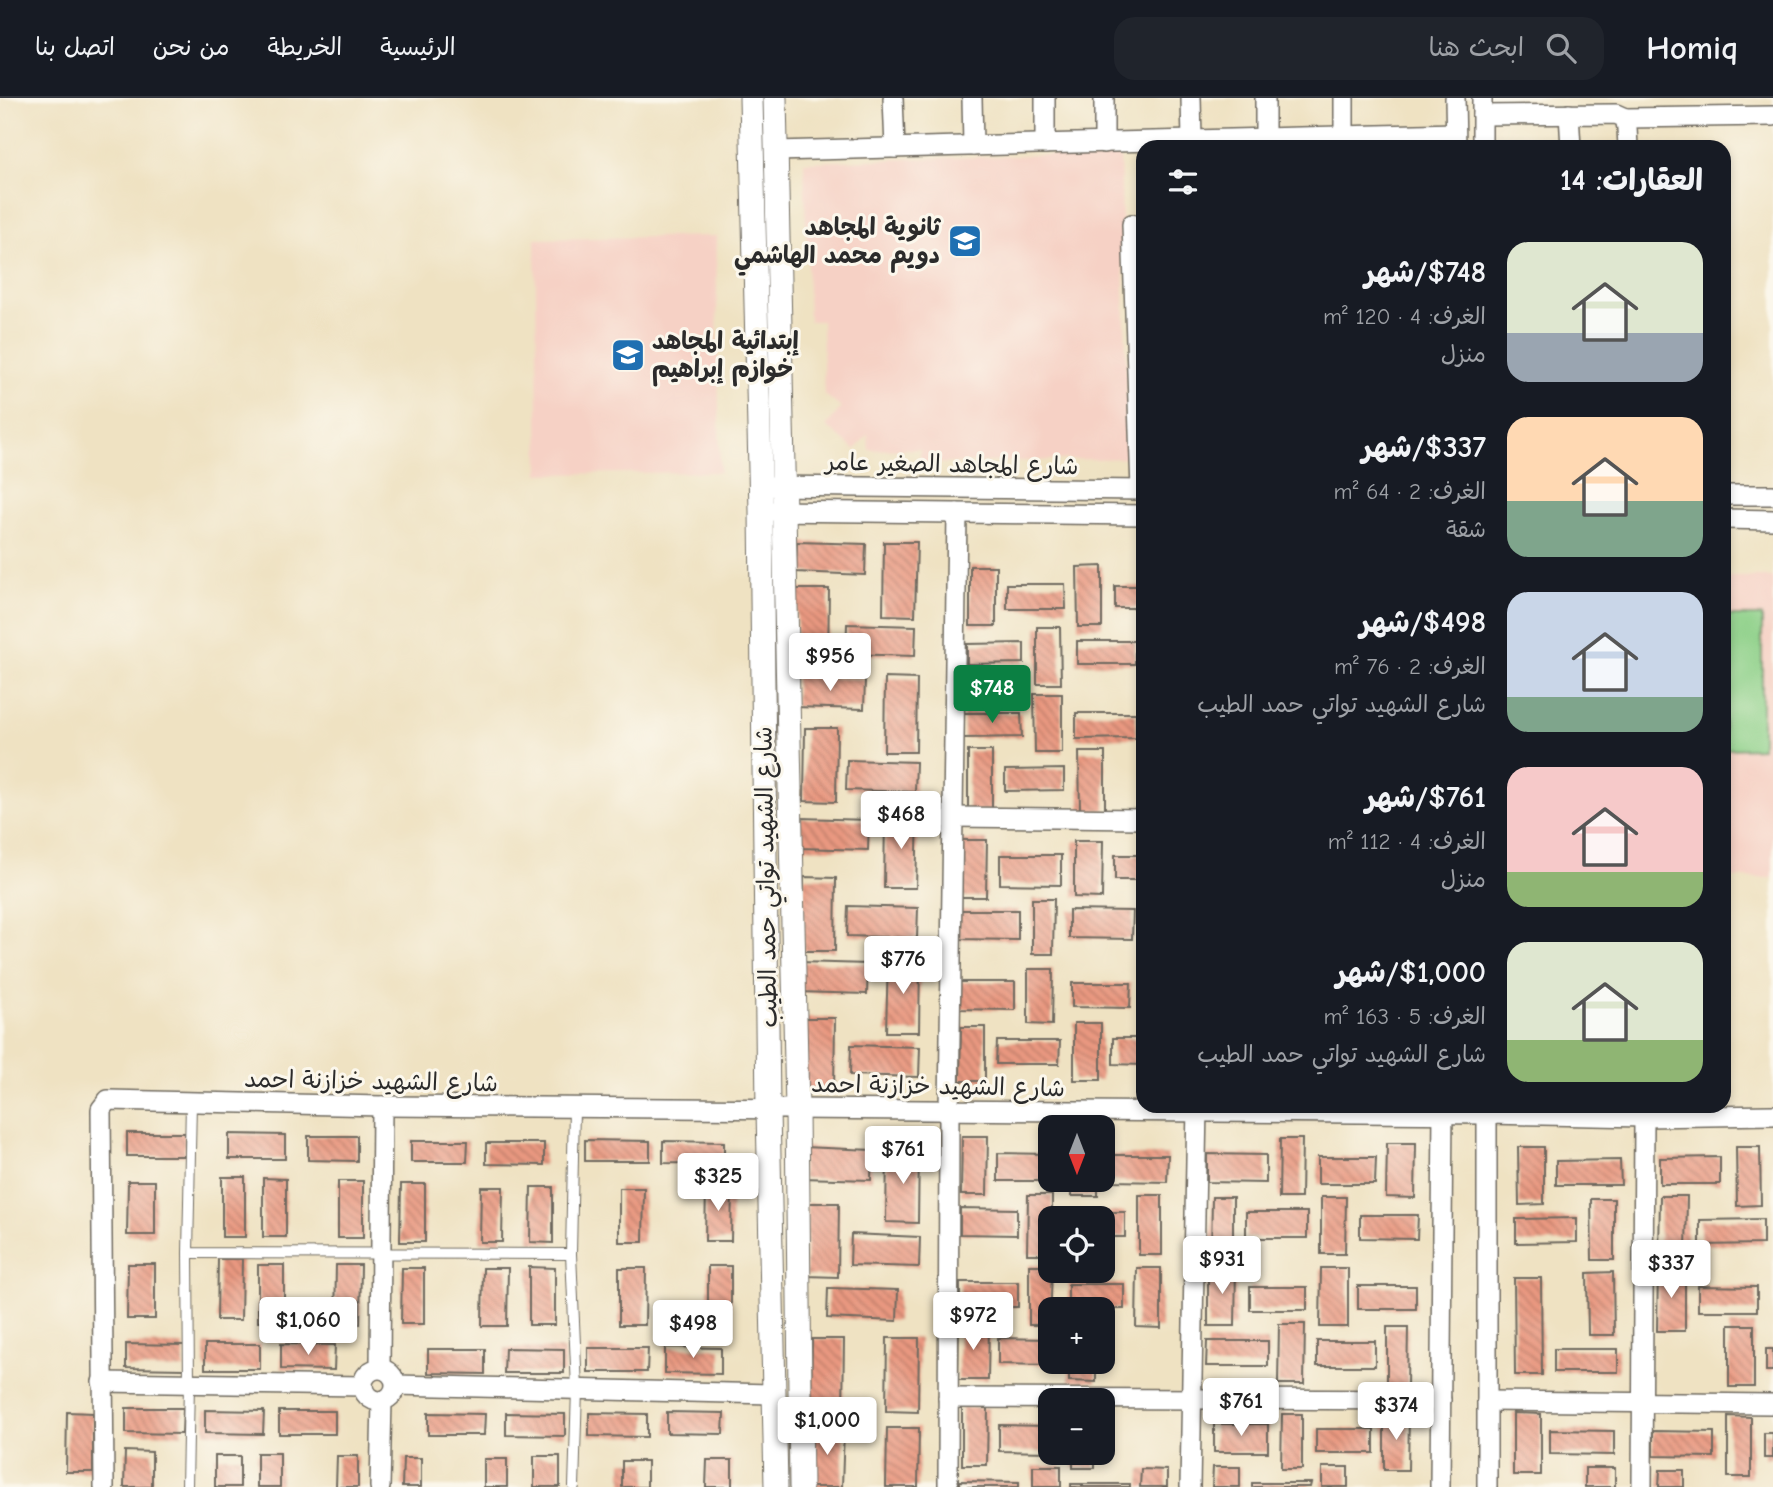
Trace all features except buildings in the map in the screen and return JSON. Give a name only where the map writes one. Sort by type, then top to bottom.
[{"type":"street","name":"شارع الشهيد تواتي حمد الطيب","points":[[751,98],[761,511],[768,1110],[776,1487]]},
{"type":"street","name":"شارع الشهيد تواتي حمد الطيب","points":[[775,98],[797,1110],[801,1487]]},
{"type":"street","points":[[893,98],[895,148]]},
{"type":"street","points":[[972,98],[973,146]]},
{"type":"street","points":[[1045,98],[1045,144]]},
{"type":"street","points":[[1104,98],[1104,143]]},
{"type":"street","points":[[1191,98],[1192,140],[1456,140],[1455,98]]},
{"type":"street","points":[[1265,98],[1265,138]]},
{"type":"street","points":[[1344,98],[1356,140]]},
{"type":"street","points":[[1482,140],[1482,107],[1569,114],[1616,114],[1625,118],[1773,116]]},
{"type":"street","points":[[1569,114],[1571,140]]},
{"type":"street","points":[[1625,118],[1628,140]]},
{"type":"street","points":[[776,151],[1136,142]]},
{"type":"street","points":[[1132,224],[1136,330]]},
{"type":"street","name":"شارع المجاهد الصغير عامر","points":[[760,486],[1136,490]]},
{"type":"street","points":[[1731,495],[1773,495]]},
{"type":"street","name":"شارع المجاهد الصغير عامر","points":[[761,511],[1136,515]]},
{"type":"street","points":[[948,1487],[949,1111],[957,513]]},
{"type":"street","points":[[1731,519],[1773,520]]},
{"type":"street","points":[[952,817],[1136,819]]},
{"type":"street","name":"شارع الشهيد خزازنة احمد","points":[[103,1382],[101,1109],[108,1100],[768,1110],[1136,1110]]},
{"type":"street","points":[[380,1368],[382,1106]]},
{"type":"street","points":[[1190,1487],[1197,1113]]},
{"type":"street","points":[[1440,1487],[1443,1113]]},
{"type":"street","points":[[1487,1113],[1487,1487]]},
{"type":"street","name":"شارع الشهيد خزازنة احمد","points":[[1554,1113],[1644,1117],[1773,1115]]},
{"type":"street","points":[[1642,1487],[1644,1117]]},
{"type":"street","points":[[380,1368],[392,1373],[396,1385],[392,1396],[382,1401],[373,1400],[362,1386],[367,1373],[380,1368]]},
{"type":"street","points":[[104,1487],[103,1382],[362,1386]]},
{"type":"street","points":[[396,1385],[775,1394]]},
{"type":"street","points":[[948,1398],[1441,1400]]},
{"type":"street","points":[[380,1487],[382,1401]]},
{"type":"street","points":[[1487,1401],[1773,1404]]},
{"type":"lane","points":[[187,1487],[191,1102]]},
{"type":"lane","points":[[573,1108],[572,1255],[577,1389],[574,1487]]},
{"type":"lane","points":[[188,1253],[572,1255]]},
{"type":"shaded area","name":"ثانوية المجاهد دويم محمد الهاشمي","points":[[1120,153],[1129,458],[920,464],[920,449],[869,450],[868,434],[855,450],[826,426],[841,408],[824,394],[822,321],[809,321],[804,162]]},
{"type":"shaded area","name":"إبتدائية المجاهد خوازم إبراهيم","points":[[716,236],[720,472],[539,474],[535,239]]},
{"type":"shaded area","points":[[1731,577],[1773,577],[1773,878],[1731,878]]},
{"type":"green space","points":[[1731,616],[1762,616],[1762,748],[1731,749]]},
{"type":"place","name":"ثانوية المجاهد دويم محمد الهاشمي","points":[[965,241]]},
{"type":"place","name":"إبتدائية المجاهد خوازم إبراهيم","points":[[628,355]]}]
